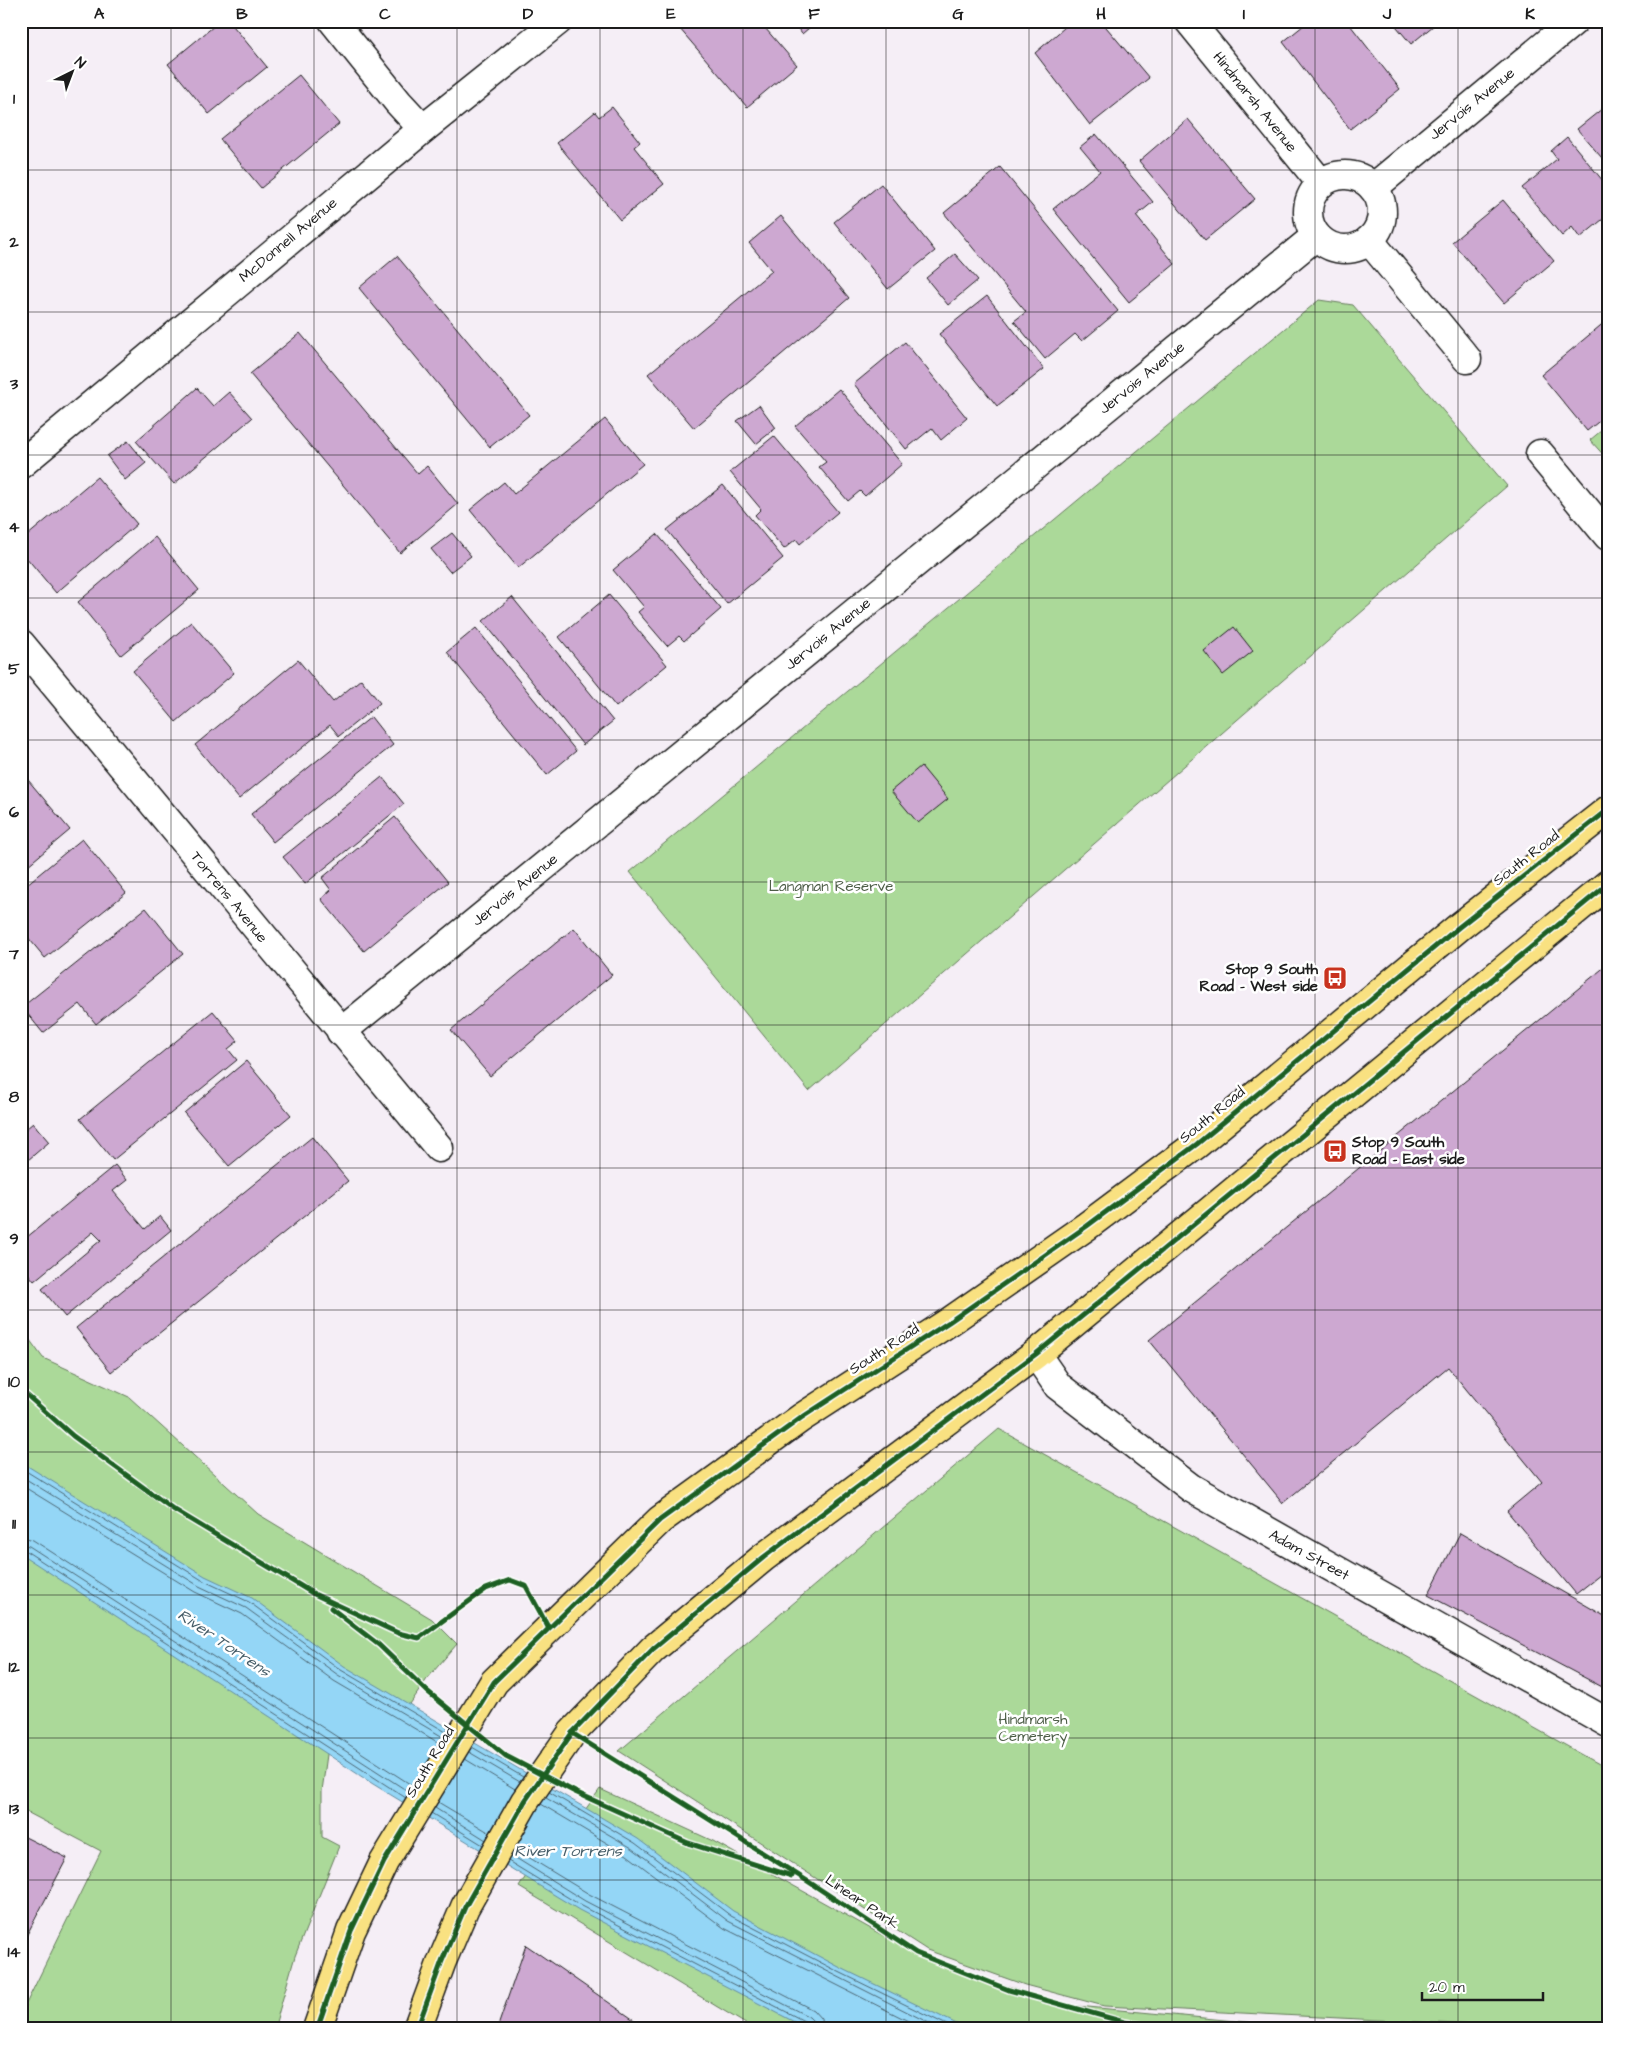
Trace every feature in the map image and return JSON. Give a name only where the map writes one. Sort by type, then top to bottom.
[{"type":"highway","name":"South Road","points":[[317,2029],[351,1932],[384,1862],[494,1682],[548,1627],[660,1520],[801,1418],[949,1322],[1087,1226],[1189,1150],[1459,927],[1608,810]]},
{"type":"highway","points":[[417,2029],[442,1961],[475,1887],[525,1801],[572,1733],[653,1649],[764,1557],[1036,1354],[1608,884]]},
{"type":"street","points":[[333,21],[398,102],[423,129]]},
{"type":"street","name":"McDonnell Avenue","points":[[21,464],[423,129],[558,21]]},
{"type":"street","name":"Hindmarsh Avenue","points":[[1189,21],[1321,183]]},
{"type":"street","name":"Jervois Avenue","points":[[1372,188],[1574,21]]},
{"type":"street","points":[[1342,175],[1364,180],[1372,188],[1379,197],[1382,209],[1381,220],[1369,240],[1359,247],[1348,249],[1325,244],[1316,236],[1309,223],[1308,208],[1312,194],[1321,183],[1331,177],[1342,175]]},
{"type":"street","name":"Jervois Avenue","points":[[341,1032],[1316,236]]},
{"type":"street","points":[[1369,240],[1467,359]]},
{"type":"street","points":[[1540,454],[1608,536]]},
{"type":"street","name":"Torrens Avenue","points":[[21,644],[439,1148]]},
{"type":"street","name":"Adam Street","points":[[1036,1354],[1058,1386],[1191,1488],[1608,1723]]},
{"type":"green space","name":"Langman Reserve","points":[[1319,300],[1353,305],[1507,486],[809,1091],[630,872]]},
{"type":"green space","points":[[1608,425],[1608,460],[1590,440]]},
{"type":"green space","points":[[21,1328],[43,1358],[129,1397],[258,1514],[432,1619],[457,1644],[427,1679],[385,1741],[329,1740],[322,1791],[322,1837],[339,1846],[295,1956],[274,2029],[21,2029],[21,2014],[101,1851],[21,1809]]},
{"type":"green space","name":"Hindmarsh Cemetery","points":[[999,1429],[1608,1769],[1608,2029],[1555,2029],[1104,2006],[1025,1985],[927,1950],[619,1751]]},
{"type":"green space","points":[[600,1789],[713,1841],[925,1959],[1067,2005],[1319,2029],[754,2029],[519,1887],[542,1851],[556,1851]]},
{"type":"green space","points":[[1450,2027],[1487,2029],[1319,2029]]},
{"type":"water","name":"River Torrens","points":[[21,1462],[205,1576],[252,1598],[344,1666],[638,1839],[733,1911],[839,1967],[967,2029],[808,2029],[579,1910],[373,1784],[21,1554]]},
{"type":"building","points":[[220,21],[229,21],[267,67],[209,114],[168,64]]},
{"type":"building","points":[[673,21],[759,21],[797,65],[747,107]]},
{"type":"building","points":[[792,21],[817,21],[802,34]]},
{"type":"building","points":[[1072,21],[1101,21],[1149,78],[1090,125],[1035,53]]},
{"type":"building","points":[[1309,21],[1347,21],[1400,89],[1350,129],[1283,42]]},
{"type":"building","points":[[1392,21],[1439,21],[1411,44]]},
{"type":"building","points":[[299,75],[339,124],[261,188],[220,139]]},
{"type":"building","points":[[1608,104],[1608,165],[1577,129]]},
{"type":"building","points":[[612,107],[640,142],[634,147],[664,184],[620,220],[557,143],[595,112],[599,117]]},
{"type":"building","points":[[1188,119],[1255,199],[1205,240],[1139,161]]},
{"type":"building","points":[[1096,134],[1153,202],[1136,216],[1175,264],[1129,302],[1053,209],[1100,171],[1080,147]]},
{"type":"building","points":[[1567,137],[1608,187],[1608,215],[1580,238],[1572,227],[1562,236],[1522,188],[1557,159],[1551,151]]},
{"type":"building","points":[[1000,167],[1118,311],[1082,341],[1075,334],[1045,359],[1014,321],[1026,312],[944,213]]},
{"type":"building","points":[[881,184],[935,251],[888,289],[834,222]]},
{"type":"building","points":[[1503,200],[1554,261],[1504,303],[1452,242]]},
{"type":"building","points":[[781,216],[849,298],[694,428],[648,374],[772,271],[749,243]]},
{"type":"building","points":[[955,254],[978,280],[948,305],[926,278]]},
{"type":"building","points":[[397,256],[529,415],[490,447],[359,288]]},
{"type":"building","points":[[987,296],[1044,369],[997,406],[939,334]]},
{"type":"building","points":[[1606,321],[1608,324],[1608,414],[1587,431],[1541,375]]},
{"type":"building","points":[[300,333],[418,474],[427,466],[458,504],[400,553],[250,374]]},
{"type":"building","points":[[905,342],[967,418],[941,440],[932,428],[906,449],[854,384]]},
{"type":"building","points":[[197,388],[213,406],[229,392],[252,418],[174,484],[136,441]]},
{"type":"building","points":[[839,389],[902,464],[865,496],[860,491],[848,501],[819,467],[826,462],[795,426]]},
{"type":"building","points":[[759,405],[776,428],[756,444],[737,421]]},
{"type":"building","points":[[605,419],[643,464],[518,568],[470,510],[504,482],[514,494]]},
{"type":"building","points":[[774,436],[838,512],[800,544],[796,539],[784,549],[755,515],[761,509],[730,472]]},
{"type":"building","points":[[128,441],[146,463],[125,480],[107,456]]},
{"type":"building","points":[[97,477],[137,524],[56,593],[21,551],[21,541]]},
{"type":"building","points":[[723,485],[783,558],[727,604],[667,530]]},
{"type":"building","points":[[452,533],[471,556],[450,572],[431,549]]},
{"type":"building","points":[[657,534],[721,609],[684,641],[679,636],[667,646],[638,612],[644,607],[613,570]]},
{"type":"building","points":[[155,537],[199,590],[121,655],[78,602]]},
{"type":"building","points":[[609,595],[667,665],[616,707],[559,637]]},
{"type":"building","points":[[512,597],[613,721],[583,745],[483,621]]},
{"type":"building","points":[[191,622],[234,673],[176,722],[133,671]]},
{"type":"building","points":[[1234,627],[1253,651],[1223,675],[1204,651]]},
{"type":"building","points":[[476,628],[576,751],[547,775],[447,652]]},
{"type":"building","points":[[298,660],[333,702],[361,679],[380,703],[339,736],[330,725],[239,799],[195,745]]},
{"type":"building","points":[[371,717],[393,745],[273,842],[251,814]]},
{"type":"building","points":[[921,766],[948,799],[918,823],[891,791]]},
{"type":"building","points":[[23,774],[70,830],[21,871],[21,776]]},
{"type":"building","points":[[382,777],[404,804],[305,884],[283,857]]},
{"type":"building","points":[[395,817],[448,882],[364,951],[321,899],[331,890],[322,878]]},
{"type":"building","points":[[82,839],[126,893],[45,958],[21,929],[21,889]]},
{"type":"building","points":[[146,908],[183,954],[96,1024],[80,1004],[43,1033],[22,1007]]},
{"type":"building","points":[[574,928],[612,975],[490,1076],[451,1030]]},
{"type":"building","points":[[1607,965],[1608,1572],[1606,1570],[1576,1594],[1507,1511],[1542,1482],[1448,1367],[1283,1503],[1149,1340]]},
{"type":"building","points":[[213,1011],[238,1041],[228,1049],[237,1060],[113,1160],[80,1119]]},
{"type":"building","points":[[246,1061],[291,1115],[229,1166],[184,1113]]},
{"type":"building","points":[[33,1123],[49,1142],[21,1166],[21,1133]]},
{"type":"building","points":[[312,1137],[348,1181],[111,1372],[76,1328]]},
{"type":"building","points":[[115,1165],[127,1180],[113,1191],[145,1229],[160,1216],[171,1230],[65,1317],[42,1289],[101,1240],[93,1232],[34,1281],[21,1265],[21,1242]]},
{"type":"building","points":[[1460,1533],[1608,1618],[1608,1690],[1428,1595]]},
{"type":"building","points":[[21,1835],[67,1858],[21,1946]]},
{"type":"building","points":[[526,1945],[647,2029],[497,2029]]},
{"type":"cycle path","points":[[317,2029],[351,1931],[384,1862],[494,1682],[660,1520],[801,1418],[949,1322],[1087,1226],[1197,1144],[1459,927],[1608,810]]},
{"type":"cycle path","points":[[417,2029],[442,1961],[465,1907],[525,1801],[572,1733],[653,1649],[764,1557],[1036,1354],[1608,884]]},
{"type":"cycle path","points":[[21,1390],[73,1436],[173,1509],[314,1594],[398,1633],[419,1638],[486,1589],[510,1580],[526,1586],[548,1627]]},
{"type":"cycle path","points":[[331,1608],[379,1645],[427,1691],[506,1756],[575,1792],[688,1843],[792,1876]]},
{"type":"cycle path","name":"Linear Park","points":[[572,1733],[809,1882],[916,1953],[1009,1990],[1124,2022],[1167,2029]]},
{"type":"place","name":"Stop 9 South Road - West side","points":[[1335,978]]},
{"type":"place","name":"Stop 9 South Road - East side","points":[[1335,1151]]}]
